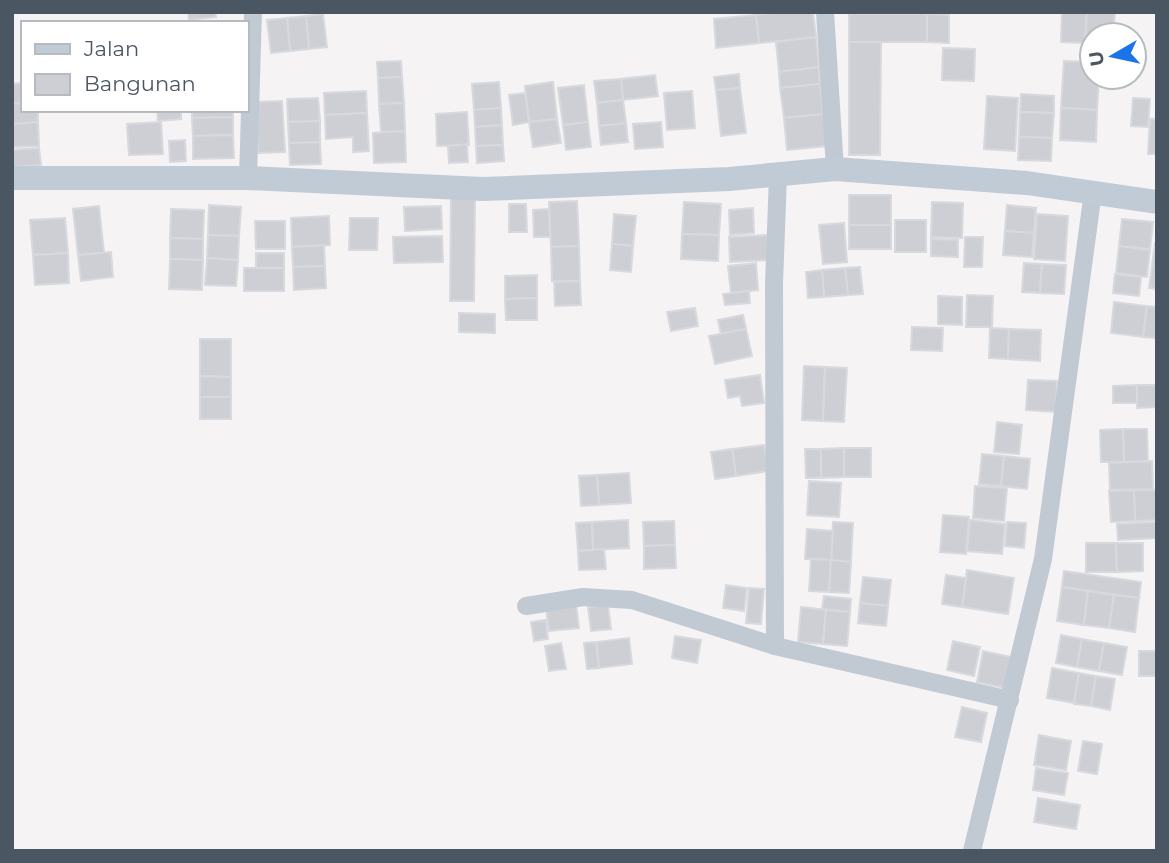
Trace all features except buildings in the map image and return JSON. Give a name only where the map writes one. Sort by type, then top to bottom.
[{"type":"street","points":[[248,178],[253,12]]},
{"type":"street","points":[[825,12],[835,169]]},
{"type":"street","points":[[12,178],[248,178],[483,188],[729,179],[835,169],[1027,183],[1157,202]]},
{"type":"street","points":[[775,646],[774,285],[778,174]]},
{"type":"street","points":[[972,851],[1043,559],[1093,192]]},
{"type":"street","points":[[526,606],[583,597],[632,600],[775,646],[1010,699]]}]
